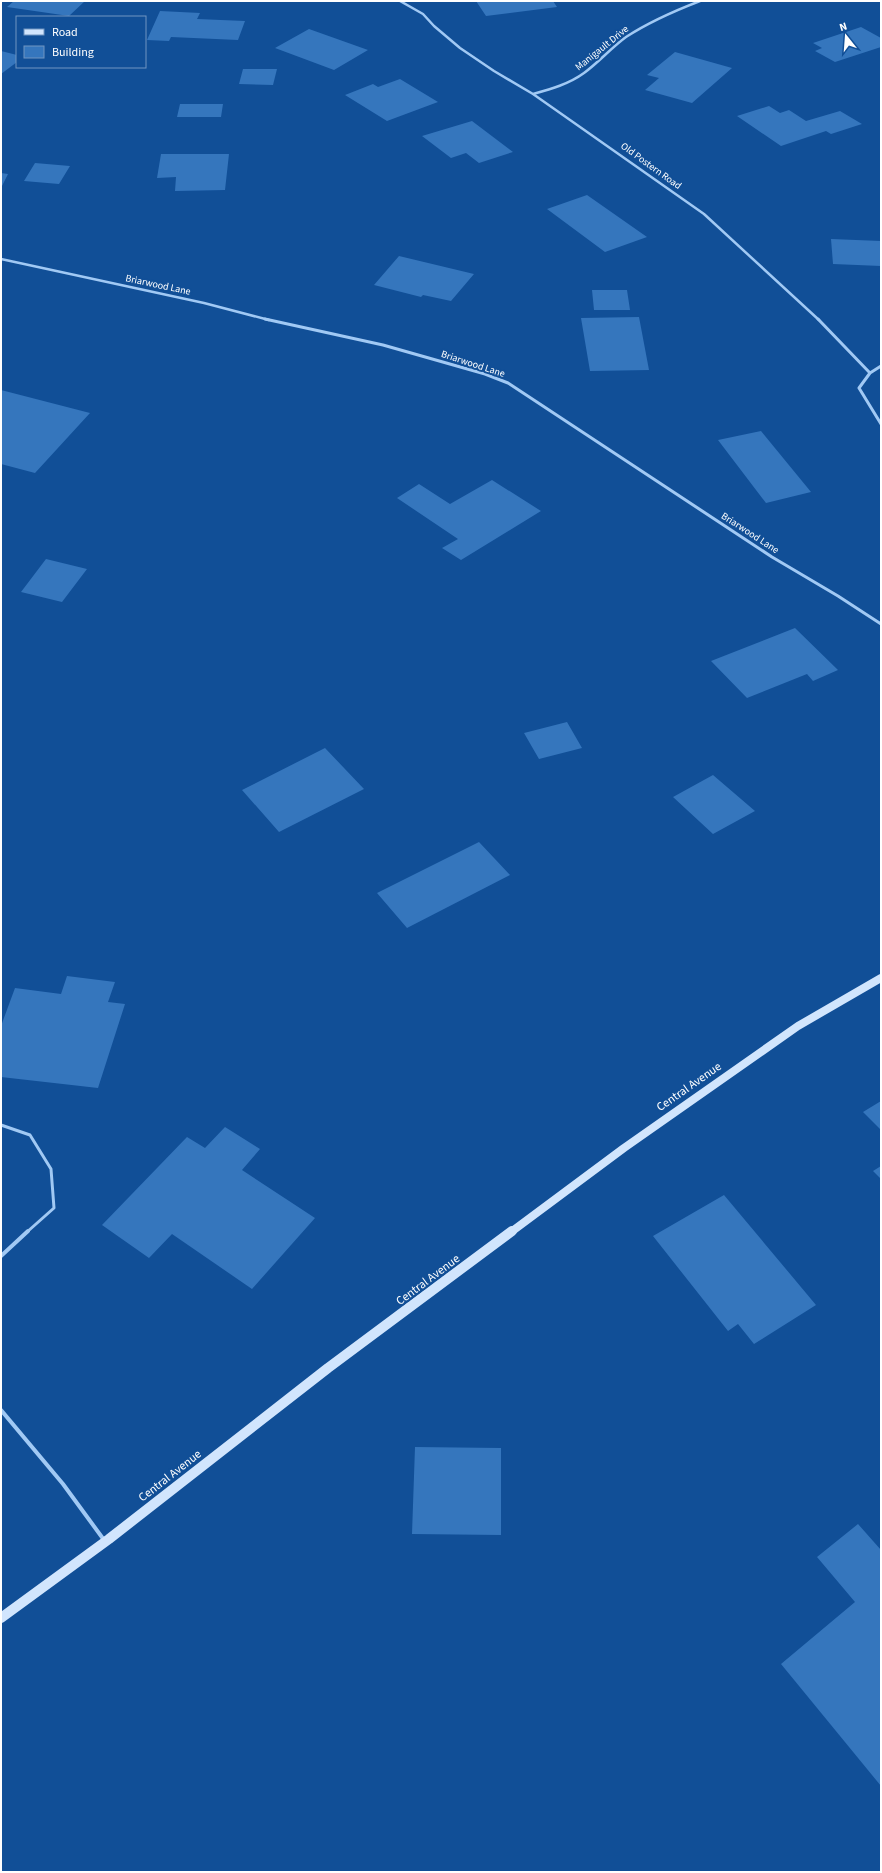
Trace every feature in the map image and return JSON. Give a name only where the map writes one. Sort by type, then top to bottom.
[{"type":"street","name":"Old Postern Road","points":[[400,1],[423,14],[434,26],[460,48],[494,71],[533,94],[610,146],[704,214],[807,308],[870,373]]},
{"type":"street","name":"Manigault Drive","points":[[533,94],[562,85],[575,79],[585,73],[610,49],[631,33],[673,12],[700,1]]},
{"type":"street","name":"Briarwood Lane","points":[[1,259],[204,303],[267,320],[384,345],[485,374],[508,384],[772,557],[838,596],[881,624]]},
{"type":"street","points":[[881,366],[870,373],[859,388],[881,424]]},
{"type":"street","name":"Central Avenue","points":[[1,1618],[105,1542],[328,1368],[624,1148],[798,1026],[881,978]]},
{"type":"lane","points":[[1,1125],[30,1135],[51,1169],[54,1208],[1,1256]]},
{"type":"lane","points":[[1,1410],[63,1484],[105,1542]]},
{"type":"building","points":[[14,1],[85,1],[69,16],[7,7]]},
{"type":"building","points":[[476,1],[553,1],[557,7],[486,16]]},
{"type":"building","points":[[160,11],[200,13],[197,19],[245,21],[238,40],[171,37],[169,41],[147,40]]},
{"type":"building","points":[[861,27],[881,38],[881,47],[835,62],[815,51],[822,48],[813,43]]},
{"type":"building","points":[[309,29],[368,50],[334,70],[275,48]]},
{"type":"building","points":[[1,51],[16,55],[16,63],[1,74]]},
{"type":"building","points":[[675,52],[732,68],[692,103],[645,90],[659,78],[647,75]]},
{"type":"building","points":[[243,69],[277,69],[273,85],[239,84]]},
{"type":"building","points":[[400,79],[438,102],[387,121],[345,95],[373,84],[378,87]]},
{"type":"building","points":[[180,104],[223,104],[221,117],[177,117]]},
{"type":"building","points":[[769,106],[780,113],[789,110],[806,121],[840,111],[862,124],[831,134],[826,131],[781,146],[737,116]]},
{"type":"building","points":[[472,121],[513,152],[479,163],[466,153],[451,158],[422,136]]},
{"type":"building","points":[[161,154],[229,154],[225,190],[175,191],[176,177],[157,178]]},
{"type":"building","points":[[35,163],[70,166],[59,184],[24,181]]},
{"type":"building","points":[[1,173],[8,174],[1,188]]},
{"type":"building","points":[[587,195],[647,237],[605,252],[547,209]]},
{"type":"building","points":[[831,239],[881,241],[881,266],[833,264]]},
{"type":"building","points":[[399,256],[474,274],[451,301],[423,295],[421,297],[374,285]]},
{"type":"building","points":[[592,290],[627,290],[630,310],[594,310]]},
{"type":"building","points":[[639,317],[649,370],[590,371],[581,318]]},
{"type":"building","points":[[1,390],[90,413],[35,473],[1,464]]},
{"type":"building","points":[[761,431],[811,492],[766,503],[718,440]]},
{"type":"building","points":[[492,480],[541,511],[461,560],[442,548],[458,539],[397,498],[419,484],[450,504]]},
{"type":"building","points":[[46,559],[87,569],[62,602],[21,592]]},
{"type":"building","points":[[795,628],[838,670],[813,681],[807,674],[747,698],[711,661]]},
{"type":"building","points":[[567,722],[582,748],[539,759],[524,733]]},
{"type":"building","points":[[325,748],[364,789],[279,832],[242,790]]},
{"type":"building","points":[[713,775],[755,811],[713,834],[673,797]]},
{"type":"building","points":[[479,842],[510,875],[407,928],[377,893]]},
{"type":"building","points":[[67,976],[115,982],[108,1002],[125,1004],[98,1088],[1,1077],[1,1026],[15,988],[61,994]]},
{"type":"building","points":[[881,1101],[881,1130],[863,1112]]},
{"type":"building","points":[[225,1127],[260,1149],[242,1170],[315,1218],[252,1289],[172,1234],[149,1258],[102,1225],[187,1137],[205,1148]]},
{"type":"building","points":[[881,1166],[881,1179],[873,1171]]},
{"type":"building","points":[[724,1195],[816,1305],[754,1344],[738,1324],[728,1331],[653,1236]]},
{"type":"building","points":[[415,1447],[501,1448],[501,1535],[412,1534]]},
{"type":"building","points":[[858,1524],[881,1550],[881,1786],[781,1664],[855,1602],[817,1557]]}]
